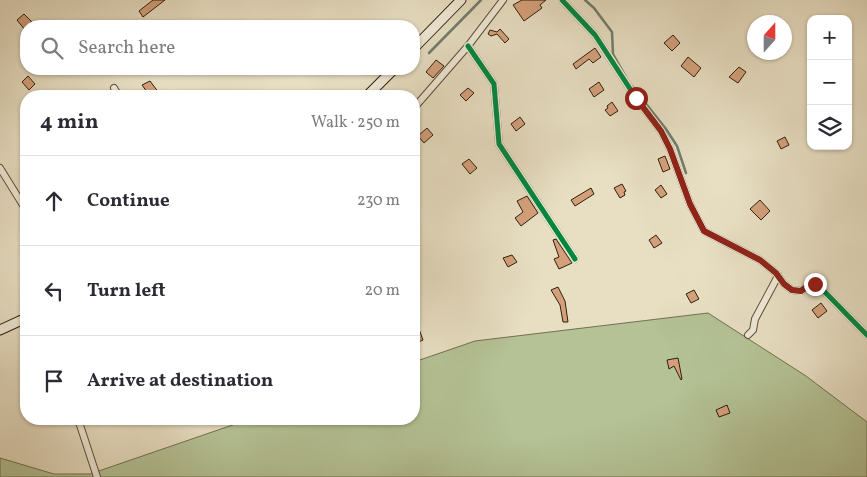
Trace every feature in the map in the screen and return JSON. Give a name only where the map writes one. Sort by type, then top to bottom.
[{"type":"main road","points":[[420,42],[460,0]]},
{"type":"main road","points":[[373,90],[388,75]]},
{"type":"main road","points":[[0,330],[20,321]]},
{"type":"street","points":[[420,101],[468,46],[503,0]]},
{"type":"street","points":[[562,0],[595,35],[636,98],[661,131],[670,149],[690,204],[704,231],[760,260],[792,290],[801,291],[809,285],[815,284],[823,289],[867,335]]},
{"type":"street","points":[[468,46],[494,84],[499,144],[575,259]]},
{"type":"street","points":[[0,168],[20,200]]},
{"type":"street","points":[[748,335],[753,330],[754,319],[778,276]]},
{"type":"street","points":[[80,425],[98,477]]},
{"type":"green space","points":[[708,313],[806,376],[867,422],[867,477],[0,477],[0,458],[54,474],[90,474],[233,425],[420,425],[420,360],[475,341]]},
{"type":"building","points":[[153,0],[165,0],[143,17],[139,11]]},
{"type":"building","points":[[522,0],[546,0],[540,5],[542,8],[524,21],[513,5]]},
{"type":"building","points":[[24,14],[30,20],[20,20],[20,24],[17,20]]},
{"type":"building","points":[[500,29],[509,39],[505,43],[497,34],[491,36],[488,34],[490,30],[497,32]]},
{"type":"building","points":[[673,35],[680,43],[672,51],[664,43]]},
{"type":"building","points":[[595,48],[601,57],[593,63],[589,59],[576,69],[573,64]]},
{"type":"building","points":[[688,57],[701,68],[694,77],[681,66]]},
{"type":"building","points":[[436,60],[444,66],[433,78],[426,72]]},
{"type":"building","points":[[739,67],[746,72],[738,83],[729,77]]},
{"type":"building","points":[[28,76],[35,84],[29,90],[22,82]]},
{"type":"building","points":[[150,81],[157,90],[146,90],[142,85]]},
{"type":"building","points":[[599,82],[604,90],[594,97],[589,89]]},
{"type":"building","points":[[468,88],[474,93],[466,101],[460,95]]},
{"type":"building","points":[[612,102],[618,111],[610,116],[605,110]]},
{"type":"building","points":[[520,117],[525,124],[516,131],[511,124]]},
{"type":"building","points":[[427,128],[433,135],[424,143],[420,138],[420,134]]},
{"type":"building","points":[[785,137],[789,145],[781,149],[777,141]]},
{"type":"building","points":[[665,156],[670,169],[663,172],[658,159]]},
{"type":"building","points":[[469,159],[477,168],[470,174],[462,164]]},
{"type":"building","points":[[622,184],[626,191],[624,192],[625,195],[620,198],[614,188]]},
{"type":"building","points":[[661,185],[667,194],[661,198],[655,190]]},
{"type":"building","points":[[591,188],[594,194],[575,206],[571,200]]},
{"type":"building","points":[[527,196],[538,213],[521,226],[515,218],[523,212],[517,201]]},
{"type":"building","points":[[760,200],[770,211],[761,220],[750,209]]},
{"type":"building","points":[[656,235],[662,243],[654,248],[649,240]]},
{"type":"building","points":[[556,239],[572,263],[559,269],[554,259],[559,257],[553,240]]},
{"type":"building","points":[[512,255],[517,262],[508,267],[503,258]]},
{"type":"building","points":[[558,287],[565,301],[568,322],[563,322],[560,305],[551,290]]},
{"type":"building","points":[[694,290],[699,299],[691,303],[686,294]]},
{"type":"building","points":[[821,303],[827,311],[818,318],[812,310]]},
{"type":"building","points":[[678,358],[681,380],[674,366],[669,369],[667,360]]},
{"type":"building","points":[[727,405],[730,413],[719,417],[716,410]]},
{"type":"waterway","points":[[429,53],[481,0]]},
{"type":"waterway","points":[[585,0],[594,8],[612,32],[613,54],[626,77]]},
{"type":"waterway","points":[[632,86],[677,146],[686,173]]},
{"type":"cycle path","points":[[562,0],[595,35],[636,98],[661,131],[670,149],[690,204],[704,231],[760,260],[792,290],[801,291],[809,285],[815,284],[820,287],[867,335]]},
{"type":"cycle path","points":[[468,46],[494,84],[499,144],[575,259]]},
{"type":"route","points":[[636,98],[661,131],[670,149],[690,204],[704,231],[760,260],[792,290],[801,291],[809,285],[815,284]]}]
